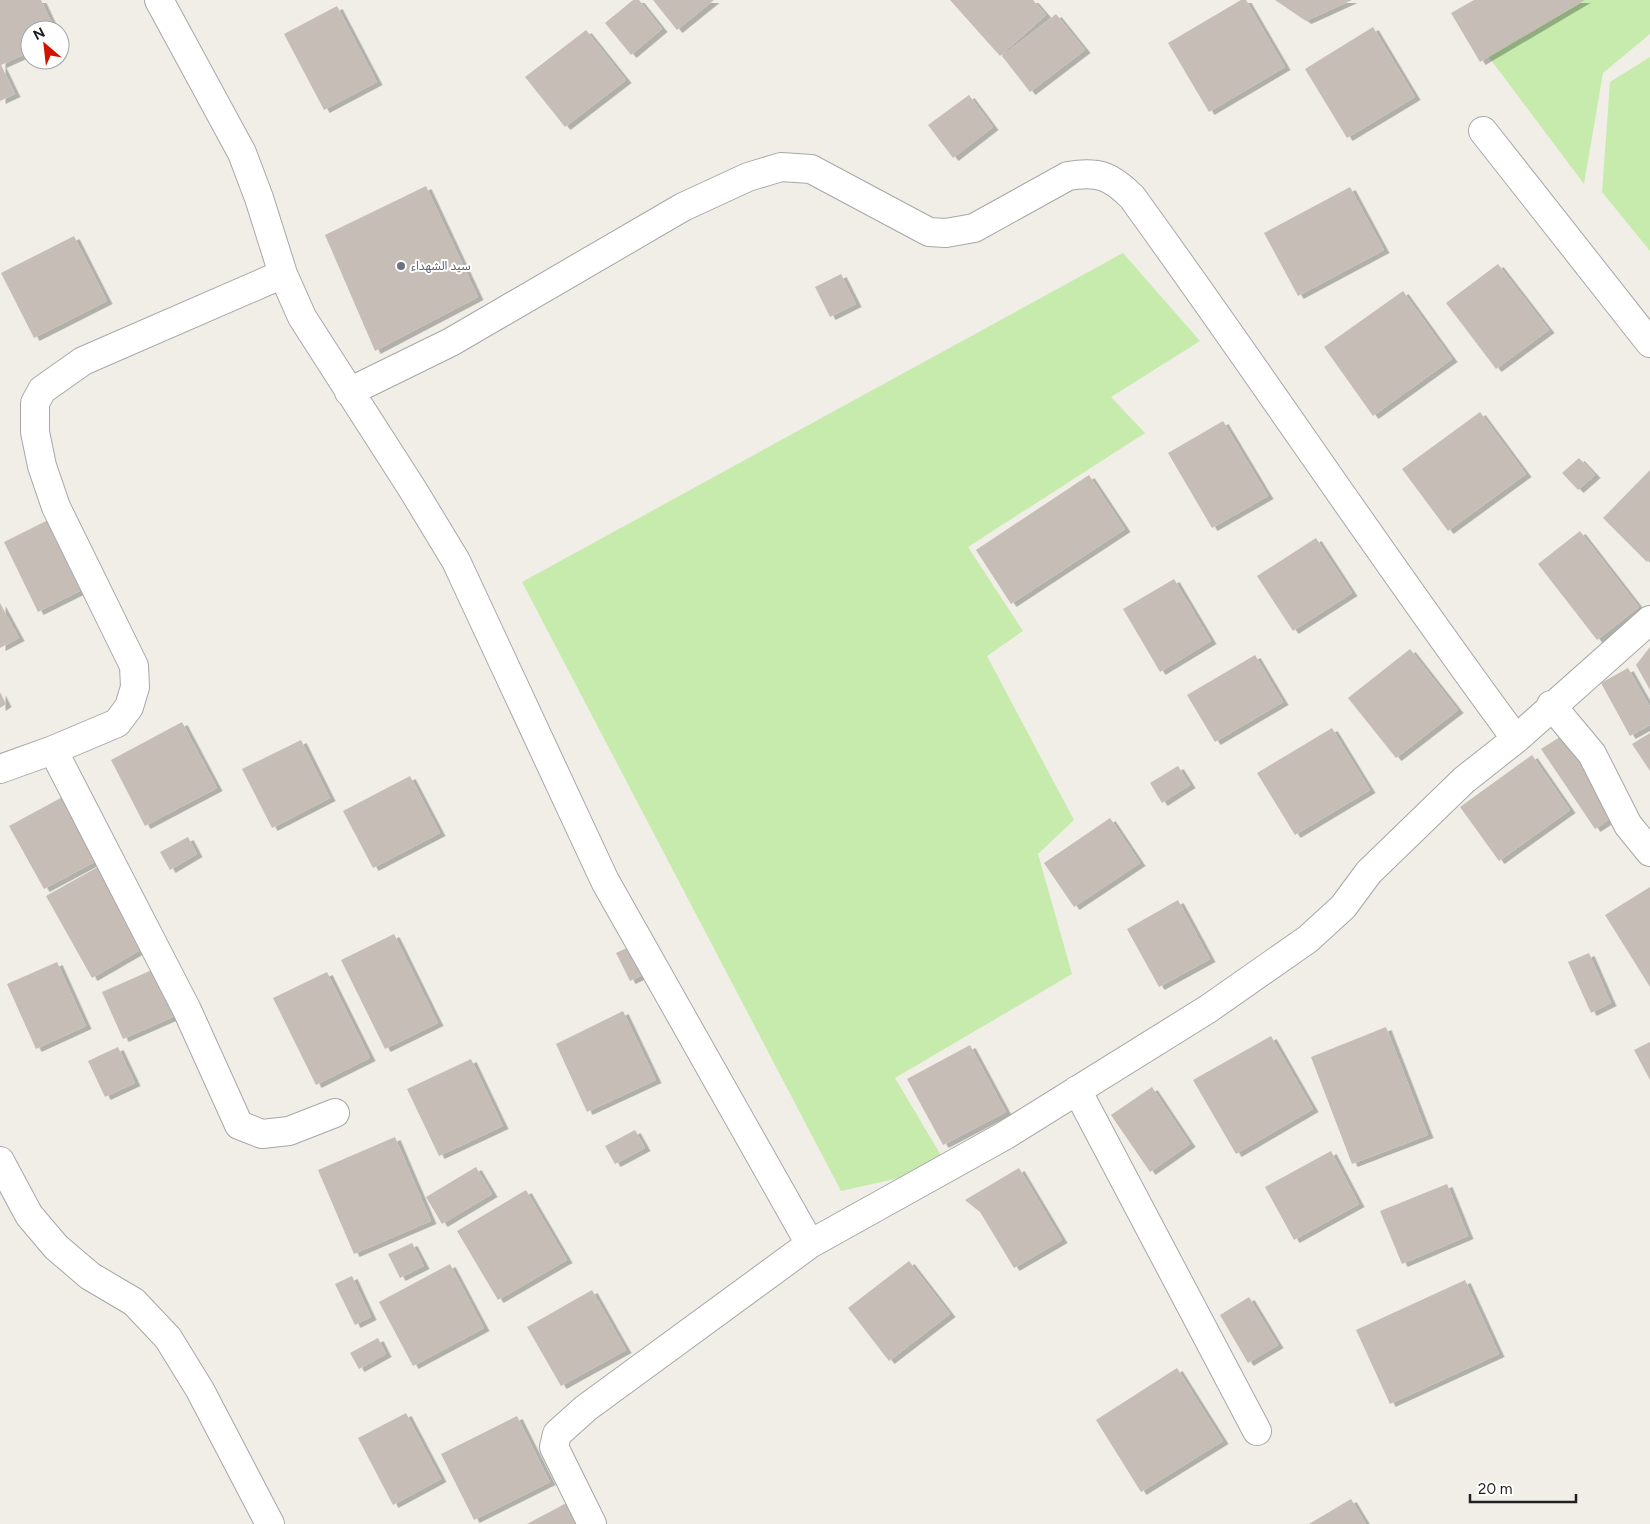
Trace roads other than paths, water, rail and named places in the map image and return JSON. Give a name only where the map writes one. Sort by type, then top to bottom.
[{"type":"street","points":[[159,0],[242,153],[259,198],[282,274],[302,317],[414,490],[456,561],[604,882],[810,1244]]},
{"type":"street","points":[[1483,131],[1650,343]]},
{"type":"street","points":[[349,392],[450,342],[683,207],[756,174],[781,167],[810,169],[929,232],[946,233],[974,228],[1068,176],[1085,173],[1104,175],[1119,183],[1132,197],[1216,312],[1437,633],[1516,738]]},
{"type":"street","points":[[0,769],[53,750],[117,723],[130,707],[136,687],[134,666],[56,507],[42,466],[35,432],[35,404],[42,390],[83,361],[282,274]]},
{"type":"street","points":[[592,1524],[554,1447],[557,1434],[586,1408],[810,1244],[1004,1136],[1208,1009],[1308,939],[1344,907],[1369,872],[1464,780],[1516,738],[1551,705],[1650,620]]},
{"type":"street","points":[[1551,705],[1592,754],[1628,825],[1650,852]]},
{"type":"street","points":[[53,750],[187,1010],[239,1125],[262,1134],[289,1131],[335,1114]]},
{"type":"street","points":[[1077,1090],[1257,1431]]},
{"type":"street","points":[[0,1161],[29,1215],[56,1247],[90,1276],[134,1302],[168,1338],[200,1390],[270,1524]]},
{"type":"place","name":"سيد الشهداء","points":[[401,266]]}]
